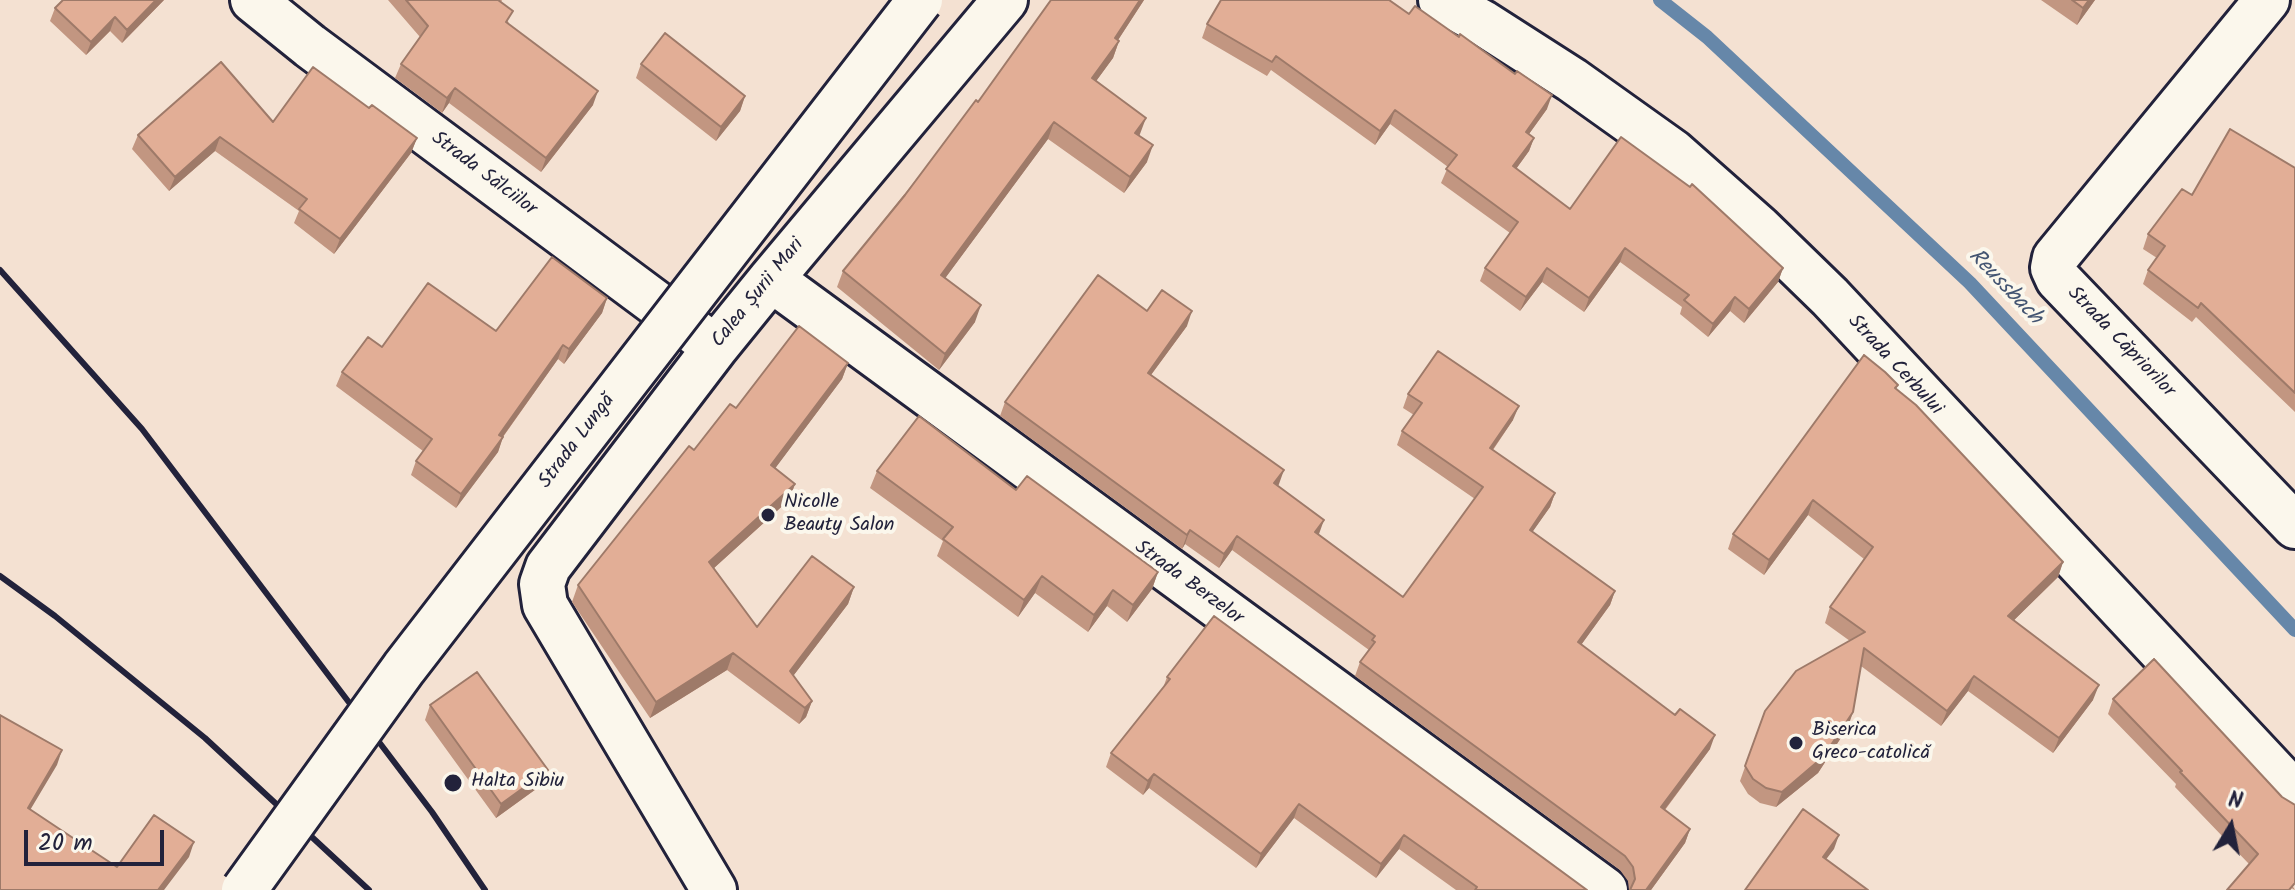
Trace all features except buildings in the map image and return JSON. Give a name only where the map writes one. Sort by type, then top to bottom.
[{"type":"street","name":"Strada Sălciilor","points":[[253,0],[310,46],[715,348]]},
{"type":"street","name":"Strada Lungă","points":[[244,890],[404,668],[920,0]]},
{"type":"street","name":"Calea Șurii Mari","points":[[714,890],[545,605],[542,584],[548,567],[715,348],[1005,0]]},
{"type":"street","name":"Strada Cerbului","points":[[1441,0],[1483,23],[1584,89],[1673,152],[1759,228],[1830,297],[2295,794]]},
{"type":"street","name":"Strada Căpriorilor","points":[[2267,0],[2055,258],[2053,268],[2058,279],[2295,526]]},
{"type":"street","name":"Strada Berzelor","points":[[771,279],[1605,890]]},
{"type":"waterway","name":"Reussbach","points":[[1660,0],[1707,37],[1970,283],[2295,630]]},
{"type":"railway","points":[[0,270],[142,429],[432,812],[485,890]]},
{"type":"railway","points":[[0,576],[55,616],[205,738],[369,890]]},
{"type":"place","name":"Nicolle Beauty Salon","points":[[768,515]]},
{"type":"place","name":"Biserica Greco-catolică","points":[[1796,743]]},
{"type":"place","name":"Halta Sibiu","points":[[453,783]]}]
